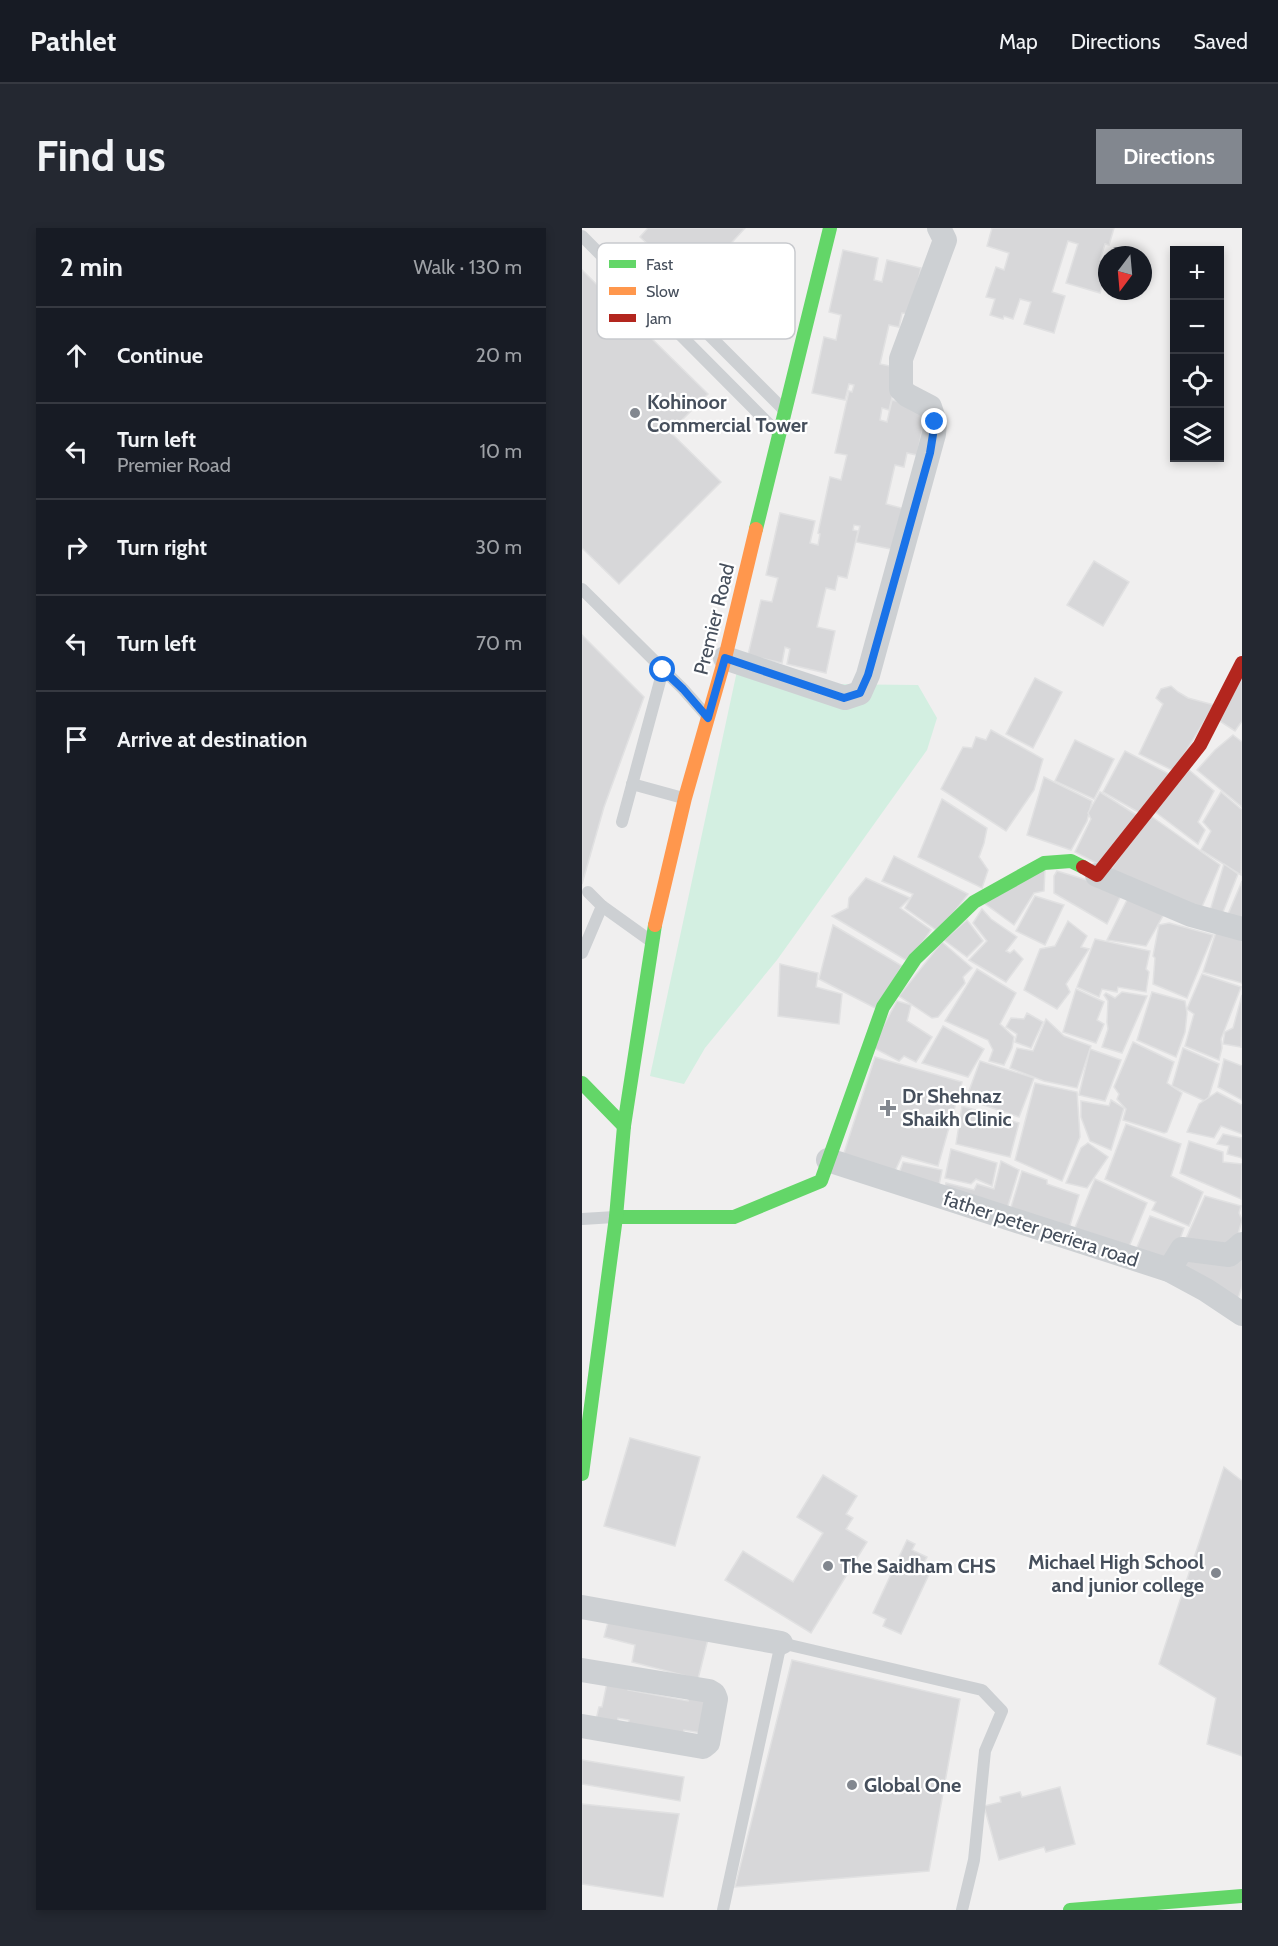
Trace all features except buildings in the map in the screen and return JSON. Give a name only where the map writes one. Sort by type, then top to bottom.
[{"type":"street","name":"Premier Road","points":[[624,1126],[651,941],[685,798],[725,658],[830,228]]},
{"type":"street","points":[[725,658],[844,698],[860,693],[868,675],[934,434],[935,422],[930,407],[907,395],[901,389],[901,359],[945,240],[939,228]]},
{"type":"street","points":[[1097,875],[1200,745],[1242,663]]},
{"type":"street","points":[[616,1216],[734,1217],[821,1181],[883,1007],[915,959],[974,902],[1044,863],[1071,861],[1097,875],[1191,915],[1242,929]]},
{"type":"street","points":[[582,1083],[624,1126],[616,1216],[582,1474]]},
{"type":"street","name":"father peter periera road","points":[[828,1160],[1169,1270],[1206,1290],[1242,1314]]},
{"type":"street","points":[[1169,1270],[1182,1249],[1229,1255],[1242,1244]]},
{"type":"street","points":[[582,1607],[781,1643]]},
{"type":"street","points":[[582,1670],[709,1691],[716,1699],[708,1743],[703,1747],[582,1726]]},
{"type":"street","points":[[1070,1910],[1242,1896]]},
{"type":"lane","points":[[582,236],[597,251]]},
{"type":"lane","points":[[684,339],[779,435]]},
{"type":"lane","points":[[713,339],[786,411]]},
{"type":"lane","points":[[582,588],[683,689],[708,718]]},
{"type":"lane","points":[[622,822],[663,670]]},
{"type":"lane","points":[[632,784],[685,798]]},
{"type":"lane","points":[[588,892],[602,906],[651,941]]},
{"type":"lane","points":[[582,953],[602,906]]},
{"type":"lane","points":[[582,1219],[616,1216]]},
{"type":"lane","points":[[723,1910],[781,1643],[982,1690],[1002,1711],[985,1751],[974,1860],[962,1910]]},
{"type":"green space","points":[[740,657],[826,684],[918,685],[937,718],[927,750],[777,960],[705,1048],[684,1084],[650,1076]]},
{"type":"traffic: fast","points":[[756,529],[830,228]]},
{"type":"traffic: fast","points":[[616,1217],[734,1217],[821,1181],[883,1007],[915,959],[974,902],[1044,863],[1071,861],[1083,867]]},
{"type":"traffic: fast","points":[[582,1474],[616,1217],[624,1126],[655,925]]},
{"type":"traffic: fast","points":[[582,1083],[624,1126]]},
{"type":"traffic: fast","points":[[1070,1910],[1242,1896]]},
{"type":"traffic: slow","points":[[655,925],[685,798],[725,658],[756,529]]},
{"type":"traffic: jam","points":[[1083,867],[1097,875],[1200,745],[1242,663]]},
{"type":"place","name":"Kohinoor Commercial Tower","points":[[635,413]]},
{"type":"place","name":"Dr Shehnaz Shaikh Clinic","points":[[888,1108]]},
{"type":"place","name":"The Saidham CHS","points":[[828,1566]]},
{"type":"place","name":"Michael High School and junior college","points":[[1216,1573]]},
{"type":"place","name":"Global One","points":[[852,1785]]},
{"type":"route","points":[[663,670],[708,718],[725,658],[844,698],[860,693],[868,675],[930,453],[935,422]]}]
